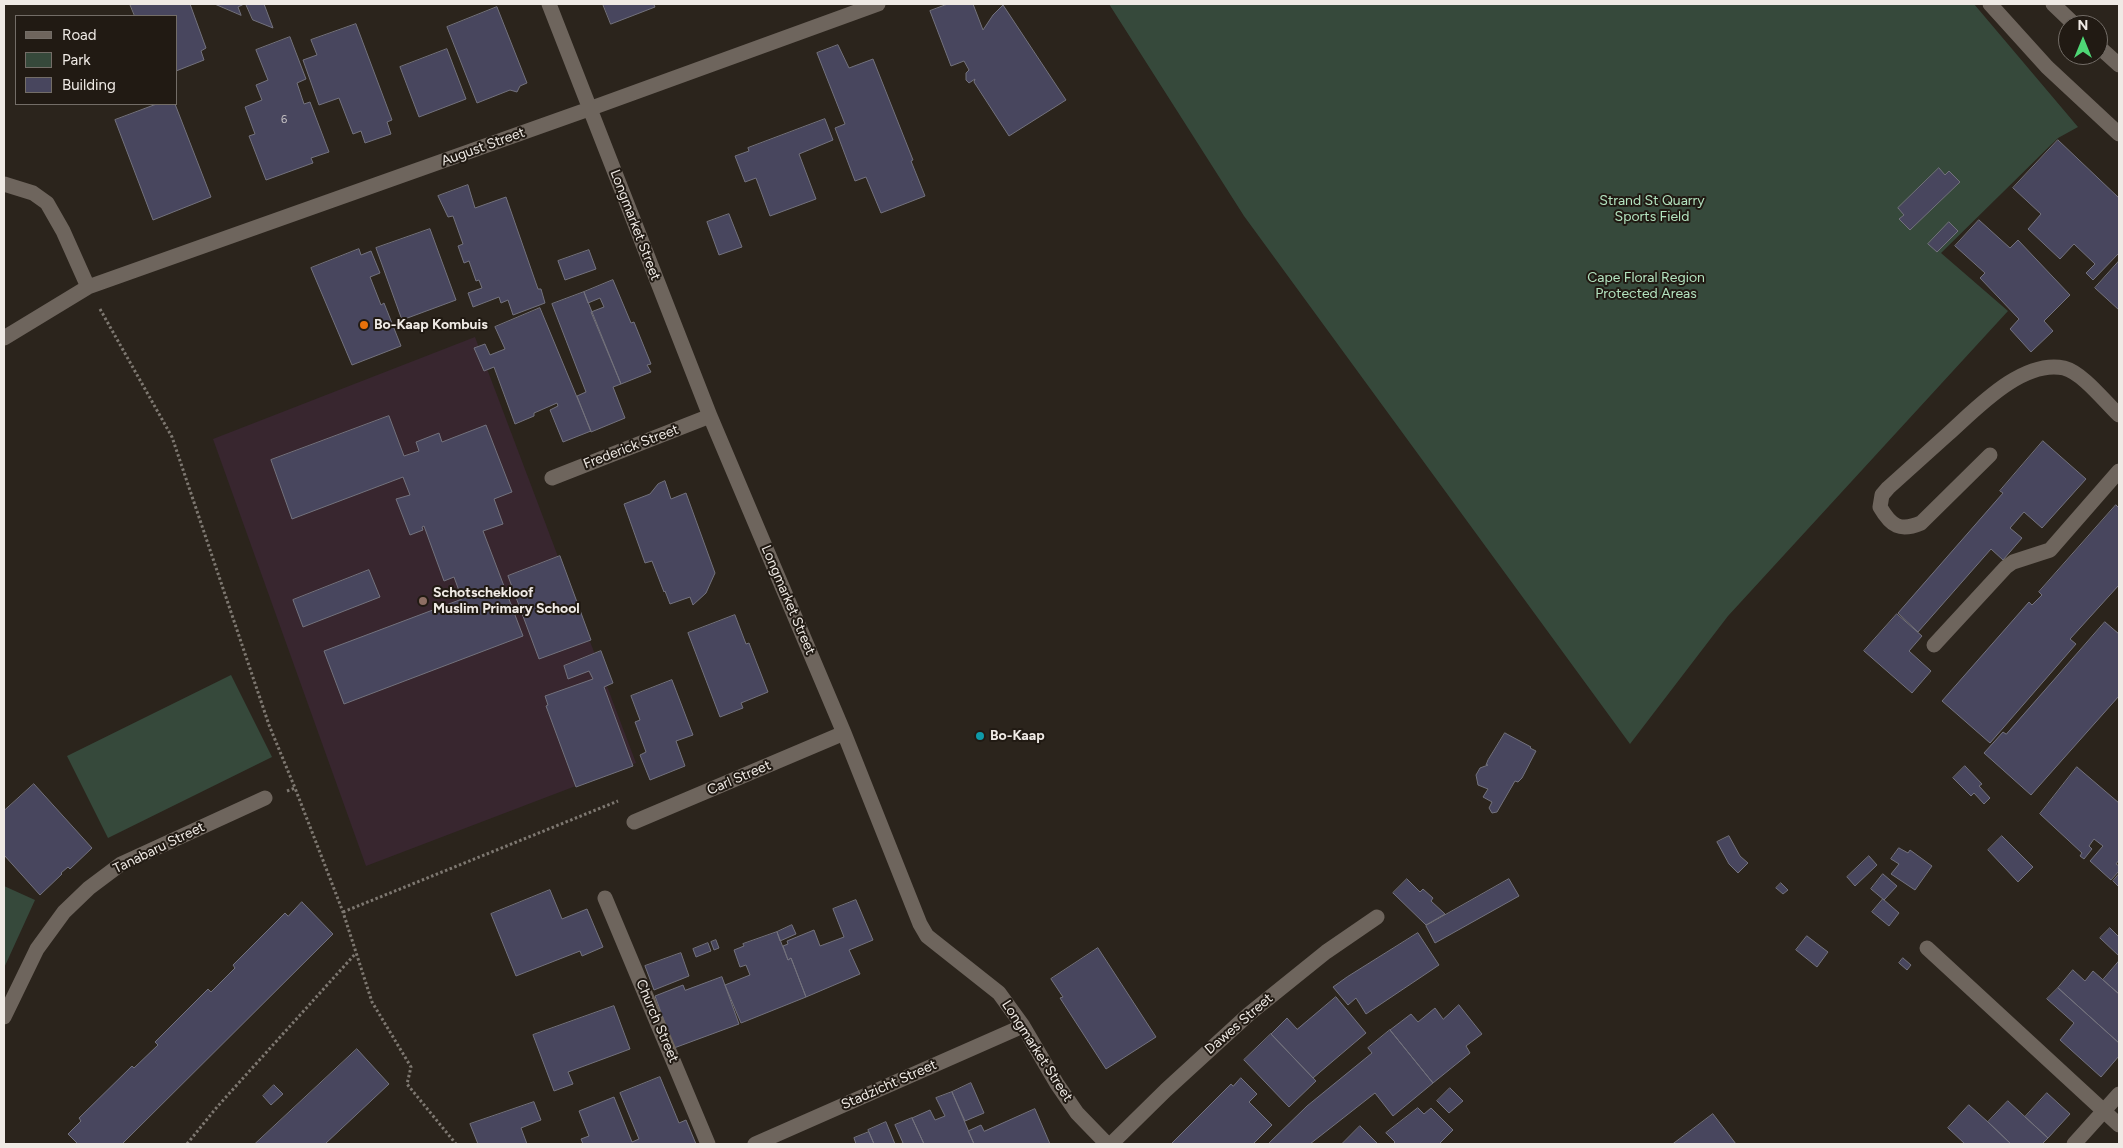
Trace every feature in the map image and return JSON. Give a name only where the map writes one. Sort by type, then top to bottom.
[{"type":"street","name":"Longmarket Street","points":[[549,4],[710,416],[844,733],[920,924],[927,936],[999,993],[1023,1026],[1057,1084],[1077,1113],[1107,1144]]},
{"type":"street","name":"August Street","points":[[4,338],[88,287],[878,4]]},
{"type":"street","points":[[1990,4],[2047,67],[2119,134]]},
{"type":"street","points":[[2053,4],[2065,15]]},
{"type":"street","points":[[2108,55],[2119,65]]},
{"type":"street","points":[[4,184],[34,194],[47,203],[63,231],[88,287]]},
{"type":"street","points":[[1990,455],[1921,523],[1908,528],[1897,526],[1885,515],[1880,506],[1882,495],[1917,462],[1998,391],[2033,371],[2050,367],[2064,368],[2076,373],[2119,415]]},
{"type":"street","name":"Frederick Street","points":[[552,478],[710,416]]},
{"type":"street","points":[[1934,645],[2006,566],[2050,550],[2119,471]]},
{"type":"street","name":"Carl Street","points":[[634,822],[844,733]]},
{"type":"street","name":"Tanabaru Street","points":[[4,1017],[37,949],[64,912],[89,888],[121,864],[265,798]]},
{"type":"street","name":"Church Street","points":[[606,898],[708,1144]]},
{"type":"street","name":"Dawes Street","points":[[1112,1144],[1166,1090],[1249,1014],[1326,952],[1377,917]]},
{"type":"street","points":[[1927,948],[2119,1125]]},
{"type":"street","name":"Stadzicht Street","points":[[755,1144],[1023,1026]]},
{"type":"street","points":[[2074,1144],[2119,1094]]},
{"type":"path","points":[[111,330],[172,437],[269,725],[342,912],[372,1002],[411,1067],[407,1084],[456,1144]]},
{"type":"path","points":[[265,798],[295,788]]},
{"type":"path","points":[[342,912],[624,798],[634,822]]},
{"type":"path","points":[[186,1144],[356,953]]},
{"type":"shaded area","name":"Schotschekloof Muslim Primary School","points":[[475,337],[636,763],[366,866],[213,439]]},
{"type":"green space","name":"Cape Floral Region Protected Areas","points":[[1109,4],[1974,4],[2078,127],[2058,138],[1941,253],[2008,311],[1728,616],[1630,744],[1244,216]]},
{"type":"green space","points":[[231,675],[272,757],[108,838],[67,756]]},
{"type":"green space","points":[[4,886],[35,900],[4,968]]},
{"type":"building","points":[[130,4],[190,4],[206,48],[201,51],[204,60],[178,70],[178,15],[135,15]]},
{"type":"building","points":[[215,4],[244,4],[238,7],[241,15]]},
{"type":"building","points":[[246,4],[264,4],[273,28],[253,20]]},
{"type":"building","points":[[603,4],[657,4],[654,5],[655,7],[611,24]]},
{"type":"building","points":[[948,4],[973,4],[983,30],[993,15],[1003,5],[1066,100],[1009,136],[974,82],[975,79],[969,83],[966,80],[966,73],[969,70],[964,61],[951,66],[930,11]]},
{"type":"building","points":[[497,7],[527,83],[520,86],[517,92],[510,90],[477,103],[447,27]]},
{"type":"building","points":[[356,24],[392,120],[387,122],[391,134],[365,143],[361,131],[353,134],[339,98],[319,105],[303,60],[317,55],[311,40]]},
{"type":"building","points":[[290,37],[306,79],[297,83],[304,104],[310,102],[329,152],[311,158],[313,163],[266,180],[249,136],[255,134],[245,107],[262,100],[256,85],[268,80],[256,50]]},
{"type":"building","points":[[838,45],[849,68],[873,59],[913,160],[911,161],[925,196],[881,213],[866,177],[855,181],[835,128],[845,124],[817,53]]},
{"type":"building","points":[[447,49],[466,99],[419,117],[400,67]]},
{"type":"building","points":[[154,105],[175,105],[211,197],[153,220],[115,120]]},
{"type":"building","points":[[825,119],[833,140],[799,154],[816,199],[770,216],[756,178],[745,182],[735,156],[749,151],[748,148]]},
{"type":"building","points":[[2058,140],[2119,198],[2119,253],[2093,280],[2086,273],[2095,264],[2074,244],[2060,259],[2028,229],[2041,214],[2013,188]]},
{"type":"building","points":[[1939,168],[1945,175],[1949,171],[1960,182],[1910,230],[1899,219],[1904,215],[1898,208]]},
{"type":"building","points":[[468,185],[475,208],[506,197],[538,289],[541,289],[545,303],[513,315],[508,300],[501,303],[499,297],[473,307],[468,293],[482,288],[479,280],[476,281],[469,261],[464,263],[458,246],[463,244],[453,216],[448,217],[438,196]]},
{"type":"building","points":[[729,214],[742,247],[719,255],[707,222]]},
{"type":"building","points":[[1979,220],[2010,248],[2018,240],[2070,295],[2044,321],[2053,331],[2031,352],[2010,329],[2019,319],[1980,278],[1985,273],[1955,246]]},
{"type":"building","points":[[1949,222],[1958,231],[1937,252],[1928,244]]},
{"type":"building","points":[[430,229],[456,300],[402,320],[376,248]]},
{"type":"building","name":"Bo-Kaap Kombuis","points":[[359,249],[361,255],[371,251],[380,273],[370,277],[381,305],[384,303],[401,346],[352,365],[311,268]]},
{"type":"building","points":[[589,250],[596,269],[565,280],[558,261]]},
{"type":"building","points":[[2119,261],[2119,310],[2095,288]]},
{"type":"building","points":[[613,280],[631,323],[634,322],[651,364],[647,365],[651,372],[621,384],[591,312],[604,307],[600,298],[588,303],[584,292]]},
{"type":"building","points":[[584,292],[621,384],[613,387],[625,418],[591,432],[577,396],[586,392],[552,304]]},
{"type":"building","points":[[540,308],[591,431],[563,442],[550,410],[558,406],[557,403],[515,424],[494,367],[484,371],[474,348],[485,344],[490,355],[505,349],[495,327]]},
{"type":"building","points":[[389,416],[404,456],[419,451],[416,442],[439,433],[442,442],[486,425],[512,492],[494,499],[503,524],[483,531],[523,636],[344,704],[324,651],[462,599],[454,577],[444,581],[424,526],[422,527],[423,530],[410,535],[396,499],[410,495],[403,477],[292,519],[271,460]]},
{"type":"building","points":[[2043,441],[2086,479],[2042,528],[2024,512],[2010,528],[2022,538],[2003,560],[1991,549],[1918,632],[1898,613],[2003,493],[2000,491]]},
{"type":"building","points":[[665,481],[671,499],[686,493],[715,573],[706,593],[693,605],[690,597],[670,604],[652,561],[645,563],[624,504],[650,494],[658,484]]},
{"type":"building","points":[[2116,505],[2119,508],[2119,585],[2070,639],[2076,644],[1990,743],[1942,701],[2029,602],[2032,605],[2042,595],[2039,592]]},
{"type":"building","points":[[560,556],[591,640],[539,659],[508,576]]},
{"type":"building","points":[[369,570],[380,597],[303,627],[293,600]]},
{"type":"building","points":[[1897,614],[1922,636],[1909,651],[1931,671],[1912,693],[1864,651]]},
{"type":"building","points":[[735,615],[746,644],[749,643],[768,692],[741,703],[743,708],[720,717],[688,633]]},
{"type":"building","points":[[2105,622],[2119,634],[2119,696],[2031,795],[1984,753],[2003,732],[2006,734]]},
{"type":"building","points":[[601,651],[613,683],[604,687],[633,766],[576,787],[546,706],[548,705],[545,696],[593,679],[589,671],[568,679],[564,666]]},
{"type":"building","points":[[672,680],[693,735],[676,741],[685,766],[650,780],[640,755],[646,752],[635,722],[640,720],[631,696]]},
{"type":"building","points":[[1505,733],[1536,751],[1522,778],[1518,782],[1515,781],[1497,812],[1492,813],[1489,808],[1492,802],[1483,797],[1488,789],[1478,785],[1476,775],[1480,768],[1488,765],[1486,765],[1488,760]]},
{"type":"building","points":[[1965,766],[1982,784],[1979,786],[1990,798],[1984,804],[1974,793],[1971,796],[1953,778]]},
{"type":"building","points":[[2077,767],[2119,803],[2119,860],[2116,864],[2119,866],[2119,871],[2111,880],[2090,861],[2103,846],[2094,839],[2089,846],[2092,849],[2084,859],[2080,856],[2082,853],[2040,814]]},
{"type":"building","points":[[34,784],[92,848],[70,869],[68,867],[61,873],[40,895],[4,855],[4,811]]},
{"type":"building","points":[[1729,836],[1740,856],[1748,863],[1738,873],[1729,864],[1717,842]]},
{"type":"building","points":[[2002,836],[2033,867],[2018,882],[1988,850]]},
{"type":"building","points":[[1899,848],[1908,853],[1910,850],[1932,866],[1915,890],[1891,874],[1899,864],[1891,859]]},
{"type":"building","points":[[1869,856],[1877,865],[1855,886],[1847,877]]},
{"type":"building","points":[[1883,874],[1897,886],[1884,900],[1871,889]]},
{"type":"building","points":[[2119,874],[2119,887],[2113,881]]},
{"type":"building","points":[[1407,879],[1420,892],[1423,889],[1433,898],[1431,901],[1445,914],[1426,925],[1393,893]]},
{"type":"building","points":[[1509,879],[1519,896],[1435,943],[1426,926]]},
{"type":"building","points":[[1781,883],[1788,890],[1783,894],[1776,888]]},
{"type":"building","points":[[550,890],[562,919],[587,909],[603,947],[582,956],[580,951],[516,976],[491,914]]},
{"type":"building","points":[[1883,899],[1899,913],[1889,926],[1872,912]]},
{"type":"building","points":[[856,900],[873,940],[849,950],[860,974],[806,997],[791,958],[788,960],[783,946],[788,944],[787,941],[814,930],[820,946],[844,937],[833,909]]},
{"type":"building","points":[[302,902],[333,934],[122,1144],[78,1144],[68,1134],[81,1121],[79,1118],[132,1066],[134,1068],[158,1045],[155,1042],[208,989],[211,992],[235,968],[233,965],[285,913],[288,916]]},
{"type":"building","points":[[792,925],[796,934],[780,941],[777,932]]},
{"type":"building","points":[[2110,928],[2119,937],[2119,956],[2100,938]]},
{"type":"building","points":[[777,932],[788,960],[791,958],[806,997],[741,1023],[725,985],[750,975],[746,965],[740,967],[734,950],[744,946],[743,944]]},
{"type":"building","points":[[1418,933],[1439,965],[1366,1014],[1356,998],[1348,1005],[1333,987],[1347,977]]},
{"type":"building","points":[[1807,936],[1828,952],[1817,967],[1796,950]]},
{"type":"building","points":[[716,940],[719,948],[714,950],[711,942]]},
{"type":"building","points":[[708,943],[711,951],[696,957],[693,949]]},
{"type":"building","points":[[1098,948],[1156,1037],[1106,1069],[1060,998],[1063,997],[1051,979]]},
{"type":"building","points":[[681,953],[689,976],[654,990],[645,966]]},
{"type":"building","points":[[1903,958],[1911,965],[1907,970],[1899,963]]},
{"type":"building","points":[[2119,961],[2119,994],[2103,980]]},
{"type":"building","points":[[2073,970],[2085,981],[2093,971],[2119,994],[2119,1043],[2058,988]]},
{"type":"building","points":[[722,977],[739,1024],[674,1048],[655,996],[683,985],[685,990]]},
{"type":"building","points":[[2058,988],[2119,1043],[2119,1056],[2101,1077],[2060,1040],[2074,1023],[2047,999]]},
{"type":"building","points":[[1336,997],[1366,1033],[1313,1078],[1271,1034],[1287,1018],[1297,1029]]},
{"type":"building","points":[[1459,1005],[1482,1034],[1466,1046],[1470,1053],[1433,1083],[1390,1030],[1411,1014],[1418,1022],[1435,1008],[1443,1019]]},
{"type":"building","points":[[614,1006],[630,1049],[568,1072],[573,1084],[554,1091],[533,1035]]},
{"type":"building","points":[[1390,1030],[1433,1083],[1393,1116],[1375,1093],[1310,1144],[1268,1144],[1307,1106],[1372,1053],[1368,1048]]},
{"type":"building","points":[[1271,1034],[1316,1081],[1289,1107],[1244,1060]]},
{"type":"building","points":[[357,1049],[389,1084],[325,1144],[255,1144]]},
{"type":"building","points":[[660,1077],[679,1123],[686,1120],[696,1144],[583,1144],[581,1139],[589,1136],[579,1111],[614,1097],[632,1142],[639,1139],[620,1093]]},
{"type":"building","points":[[1241,1078],[1257,1094],[1249,1102],[1272,1125],[1253,1144],[1171,1144],[1231,1084],[1233,1086]]},
{"type":"building","points":[[971,1083],[984,1113],[965,1121],[952,1092]]},
{"type":"building","points":[[274,1085],[283,1094],[271,1105],[263,1096]]},
{"type":"building","points":[[1450,1088],[1463,1101],[1449,1113],[1437,1101]]},
{"type":"building","points":[[952,1092],[974,1144],[924,1144],[912,1118],[930,1110],[935,1120],[945,1116],[936,1098]]},
{"type":"building","points":[[2047,1093],[2070,1114],[2048,1138],[2025,1117]]},
{"type":"building","points":[[2008,1101],[2048,1138],[2042,1144],[2011,1144],[1988,1122]]},
{"type":"building","points":[[534,1102],[541,1120],[521,1128],[527,1144],[478,1144],[470,1124]]},
{"type":"building","points":[[1969,1105],[2011,1144],[1965,1144],[1948,1128]]},
{"type":"building","points":[[1418,1108],[1424,1114],[1431,1108],[1453,1130],[1439,1144],[1393,1144],[1395,1142],[1386,1133]]},
{"type":"building","points":[[1035,1109],[1050,1144],[974,1144],[968,1131],[981,1125],[984,1131]]},
{"type":"building","points":[[1713,1114],[1736,1144],[1673,1144]]},
{"type":"building","points":[[912,1118],[924,1144],[899,1144],[903,1143],[895,1125]]},
{"type":"building","points":[[886,1122],[895,1144],[874,1144],[868,1130]]},
{"type":"building","points":[[1360,1126],[1378,1144],[1342,1144]]},
{"type":"building","points":[[869,1132],[874,1144],[856,1144],[854,1138]]},
{"type":"place","name":"Bo-Kaap Kombuis","points":[[364,325]]},
{"type":"place","name":"Schotschekloof Muslim Primary School","points":[[423,601]]},
{"type":"place","name":"Bo-Kaap","points":[[980,736]]},
{"type":"park label","name":"Strand St Quarry Sports Field","points":[[1652,210]]}]
